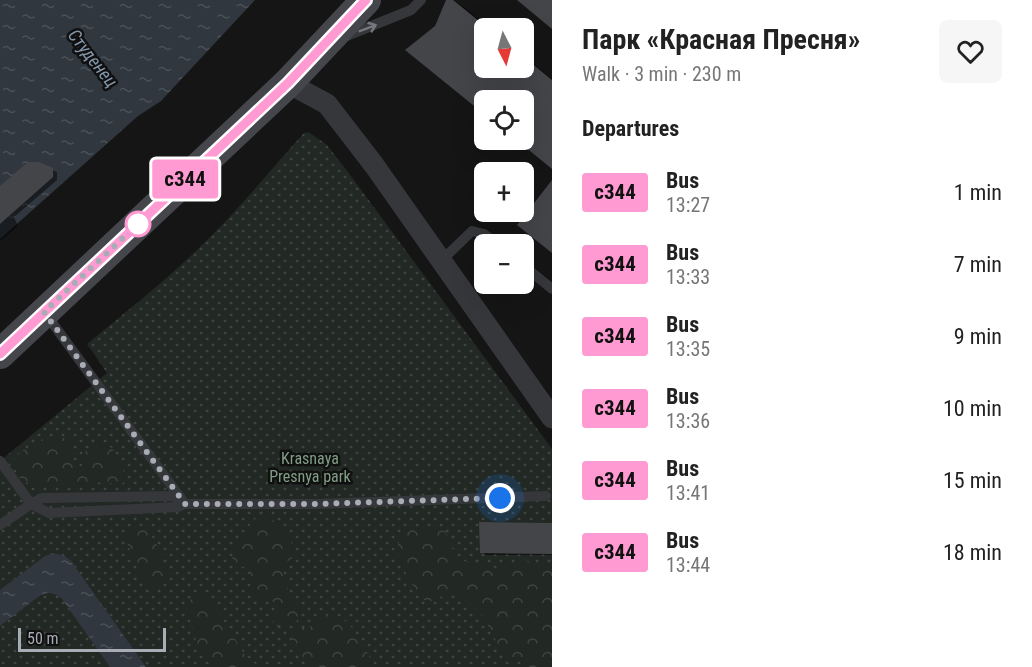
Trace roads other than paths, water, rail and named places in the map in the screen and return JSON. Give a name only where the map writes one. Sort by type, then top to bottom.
[{"type":"main road","points":[[0,354],[288,83],[366,0]]},
{"type":"street","points":[[288,83],[327,104],[374,165],[552,418]]},
{"type":"lane","points":[[324,45],[411,10],[421,0]]},
{"type":"lane","points":[[441,261],[472,231],[484,234]]},
{"type":"lane","points":[[534,274],[552,289]]},
{"type":"lane","points":[[44,312],[185,504]]},
{"type":"lane","points":[[0,461],[31,504],[49,513],[178,507],[185,504],[315,504],[546,496]]},
{"type":"lane","points":[[0,525],[42,498],[173,496],[185,504]]},
{"type":"water","name":"Студенец","points":[[0,0],[255,0],[161,101],[138,116],[0,239]]},
{"type":"water","points":[[53,553],[65,556],[71,561],[146,667],[110,667],[62,599],[54,594],[48,593],[38,597],[0,626],[0,590],[45,556]]},
{"type":"park label","name":"Krasnaya Presnya park","points":[[310,467]]}]
